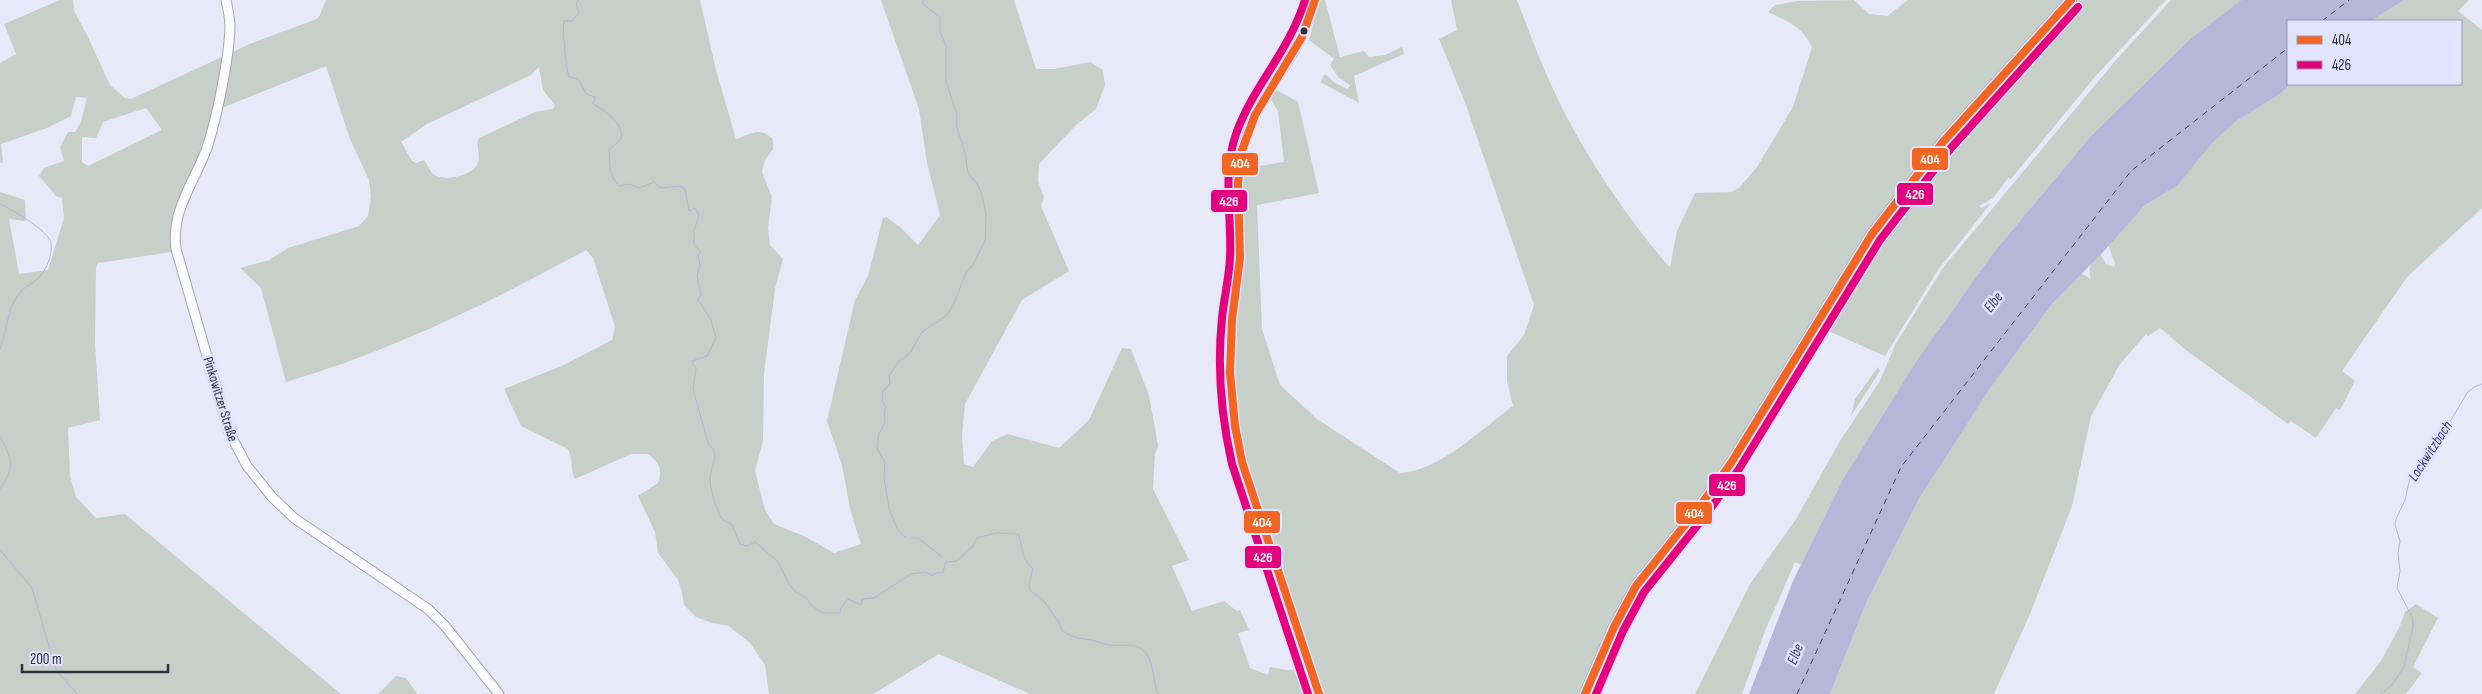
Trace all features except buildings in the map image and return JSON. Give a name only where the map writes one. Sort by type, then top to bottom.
[{"type":"main road","points":[[1585,694],[1614,627],[1636,586],[1700,506],[1731,463],[1872,234],[1955,128],[2071,0]]},
{"type":"street","name":"Pinkowitzer Straße","points":[[226,0],[230,25],[228,46],[216,108],[207,147],[176,217],[174,232],[176,249],[229,432],[247,466],[294,518],[428,609],[445,626],[499,694]]},
{"type":"street","points":[[1315,0],[1302,38],[1246,135],[1240,154],[1237,200],[1240,257],[1229,352],[1236,431],[1246,477],[1318,694]]},
{"type":"shaded area","points":[[60,0],[73,0],[74,11],[110,85],[125,98],[131,99],[252,43],[314,20],[319,17],[326,0],[700,0],[716,70],[736,139],[759,132],[773,139],[773,149],[765,160],[762,172],[772,197],[768,228],[770,245],[783,259],[775,289],[764,373],[763,441],[755,471],[765,510],[774,524],[806,537],[834,553],[861,544],[850,509],[842,465],[827,421],[855,300],[868,276],[883,218],[886,217],[901,228],[918,245],[940,215],[927,163],[919,109],[881,0],[1014,0],[1036,69],[1054,69],[1090,62],[1103,70],[1105,85],[1096,109],[1076,125],[1039,164],[1038,181],[1044,197],[1041,206],[1069,271],[1022,300],[965,404],[962,436],[964,464],[973,467],[992,441],[1008,434],[1059,448],[1089,420],[1122,348],[1131,349],[1149,395],[1158,446],[1155,454],[1153,489],[1189,560],[1172,566],[1192,611],[1224,601],[1237,611],[1240,610],[1249,630],[1238,633],[1250,668],[1268,675],[1270,667],[1287,670],[1308,669],[1316,694],[1030,694],[939,654],[873,694],[769,694],[765,665],[750,643],[729,626],[712,623],[696,617],[684,605],[678,580],[658,553],[655,532],[638,496],[658,483],[660,470],[655,460],[648,454],[631,454],[575,479],[568,449],[521,426],[504,389],[564,365],[612,340],[615,327],[593,258],[586,250],[513,289],[401,341],[325,370],[286,382],[261,288],[240,268],[269,260],[288,248],[359,226],[368,216],[371,197],[369,180],[350,139],[326,66],[212,112],[201,150],[171,225],[171,252],[98,263],[96,268],[95,343],[100,420],[68,428],[70,476],[76,497],[96,518],[125,514],[341,694],[0,694],[0,192],[25,200],[26,221],[9,219],[19,274],[48,270],[64,218],[62,198],[56,196],[39,176],[44,168],[64,161],[60,147],[68,132],[75,132],[81,122],[87,98],[76,97],[71,116],[47,128],[1,144],[3,162],[0,163],[0,63],[16,54],[4,24]],"holes":[[[539,67],[543,90],[555,105],[553,109],[535,112],[479,138],[478,162],[474,169],[463,175],[443,178],[433,174],[424,160],[416,163],[412,161],[401,142],[427,124],[531,75]],[[146,108],[162,130],[88,166],[82,162],[82,137],[96,138],[103,122]]]},
{"type":"shaded area","points":[[1320,0],[1325,0],[1340,57],[1364,51],[1369,57],[1385,55],[1402,47],[1404,54],[1354,76],[1359,103],[1320,82],[1325,74],[1335,83],[1348,89],[1350,85],[1339,78],[1330,65],[1334,59],[1309,40]]},
{"type":"shaded area","points":[[1451,0],[1517,0],[1557,98],[1585,149],[1617,199],[1670,268],[1677,231],[1695,193],[1731,192],[1739,188],[1757,167],[1793,107],[1812,47],[1804,34],[1799,30],[1768,12],[1775,5],[1798,1],[1854,0],[1869,14],[1887,16],[1908,0],[2067,0],[1930,153],[1726,467],[1642,574],[1582,694],[1321,694],[1245,467],[1231,379],[1240,169],[1284,162],[1278,111],[1271,100],[1275,89],[1298,102],[1319,193],[1257,205],[1262,329],[1280,385],[1317,419],[1400,473],[1430,465],[1445,457],[1513,406],[1507,381],[1507,356],[1524,335],[1534,305],[1466,105],[1439,39],[1457,30]]},
{"type":"shaded area","points":[[2075,0],[2166,0],[2094,78],[2011,179],[2008,178],[1993,198],[1979,206],[1982,208],[1991,203],[1938,270],[1885,356],[1826,330],[1821,330],[1734,473],[1640,594],[1593,694],[1588,694],[1634,595],[1679,537],[1857,261],[1953,135]]},
{"type":"shaded area","points":[[2171,0],[2241,0],[2189,40],[2090,137],[1994,252],[1915,363],[1843,479],[1801,565],[1795,562],[1765,631],[1742,694],[1695,694],[1750,584],[1796,519],[1840,441],[1880,381],[1895,345],[1943,268],[2116,60]]},
{"type":"shaded area","points":[[2404,0],[2469,0],[2458,11],[2482,30],[2482,208],[2407,277],[2342,371],[2355,381],[2340,410],[2336,408],[2316,438],[2291,421],[2288,424],[2187,351],[2160,328],[2148,336],[2146,334],[2120,364],[2091,416],[2072,506],[2030,614],[1994,694],[1830,694],[1867,601],[1919,499],[1989,390],[2052,304],[2081,273],[2091,279],[2091,265],[2100,253],[2106,264],[2114,267],[2115,263],[2108,245],[2144,206],[2178,185],[2211,143],[2235,122],[2280,94],[2290,85],[2462,85],[2462,20],[2373,20]]},
{"type":"shaded area","points":[[1878,367],[1880,371],[1851,416],[1855,399]]},
{"type":"shaded area","points":[[2416,604],[2438,618],[2413,667],[2422,673],[2406,694],[2355,694],[2381,661],[2400,626],[2405,612]]},
{"type":"shaded area","points":[[396,676],[406,678],[417,694],[378,694]]},
{"type":"water","name":"Elbe","points":[[2241,0],[2404,0],[2373,20],[2287,20],[2287,85],[2290,85],[2280,94],[2235,122],[2212,143],[2178,185],[2144,206],[2104,251],[2052,304],[1989,390],[1919,499],[1867,601],[1830,694],[1749,694],[1793,581],[1843,479],[1915,363],[1994,252],[2090,137],[2189,40]]},
{"type":"waterway","points":[[578,0],[576,4],[579,13],[572,21],[564,21],[568,73],[569,77],[578,79],[586,94],[595,97],[593,104],[612,117],[620,127],[621,138],[609,150],[610,169],[615,182],[619,186],[629,184],[639,188],[654,182],[661,188],[680,186],[685,189],[689,211],[695,208],[699,215],[694,231],[694,245],[701,252],[698,255],[700,266],[697,275],[701,296],[698,299],[711,320],[716,338],[707,356],[692,361],[696,369],[693,389],[708,443],[712,447],[715,456],[710,479],[714,498],[720,516],[732,525],[740,544],[747,546],[755,542],[778,562],[789,584],[796,592],[806,598],[812,606],[823,613],[840,613],[841,608],[848,599],[861,605],[862,599],[874,598],[911,574],[925,572],[933,576],[935,573],[943,572],[946,562],[957,561],[973,546],[977,538],[996,533],[1018,534],[1025,559],[1033,569],[1029,585],[1030,590],[1043,600],[1062,630],[1069,635],[1109,645],[1134,646],[1142,649],[1151,662],[1158,694]]},
{"type":"waterway","points":[[906,538],[898,530],[889,509],[884,477],[885,462],[877,449],[879,434],[885,422],[884,411],[886,407],[883,403],[882,393],[890,383],[889,376],[898,362],[910,353],[922,332],[946,316],[954,304],[966,272],[973,265],[985,241],[986,216],[978,185],[968,173],[965,152],[956,125],[957,115],[946,81],[946,46],[940,31],[940,17],[923,4],[923,0]]},
{"type":"waterway","points":[[0,204],[37,227],[49,238],[51,243],[49,260],[43,272],[39,278],[23,289],[14,301],[0,349]]},
{"type":"waterway","name":"Lockwitzbach","points":[[2380,694],[2392,685],[2404,667],[2413,626],[2412,617],[2397,588],[2400,571],[2398,553],[2400,541],[2395,525],[2396,519],[2405,500],[2410,478],[2420,469],[2423,460],[2432,452],[2467,393],[2474,387],[2482,384]]},
{"type":"waterway","points":[[0,436],[10,463],[8,474],[0,489]]},
{"type":"waterway","points":[[911,538],[918,538],[942,557]]},
{"type":"waterway","points":[[0,550],[32,588],[56,670],[77,694]]},
{"type":"ferry route","points":[[2323,20],[2349,0]]},
{"type":"ferry route","points":[[1797,694],[1901,467],[2131,171],[2287,49]]},
{"type":"transit line","name":"426","points":[[1305,0],[1281,53],[1243,117],[1232,149],[1228,180],[1230,258],[1222,318],[1220,373],[1225,428],[1232,464],[1308,694]]},
{"type":"transit line","name":"404","points":[[1315,0],[1302,37],[1255,115],[1241,153],[1238,183],[1240,258],[1232,319],[1230,373],[1235,426],[1242,462],[1319,694]]},
{"type":"transit line","name":"404","points":[[1585,694],[1614,627],[1636,586],[1700,506],[1731,463],[1872,234],[1943,142],[2071,0]]},
{"type":"transit line","name":"426","points":[[1596,694],[1623,631],[1644,592],[1708,512],[1739,469],[1880,240],[1951,148],[2078,7]]}]
